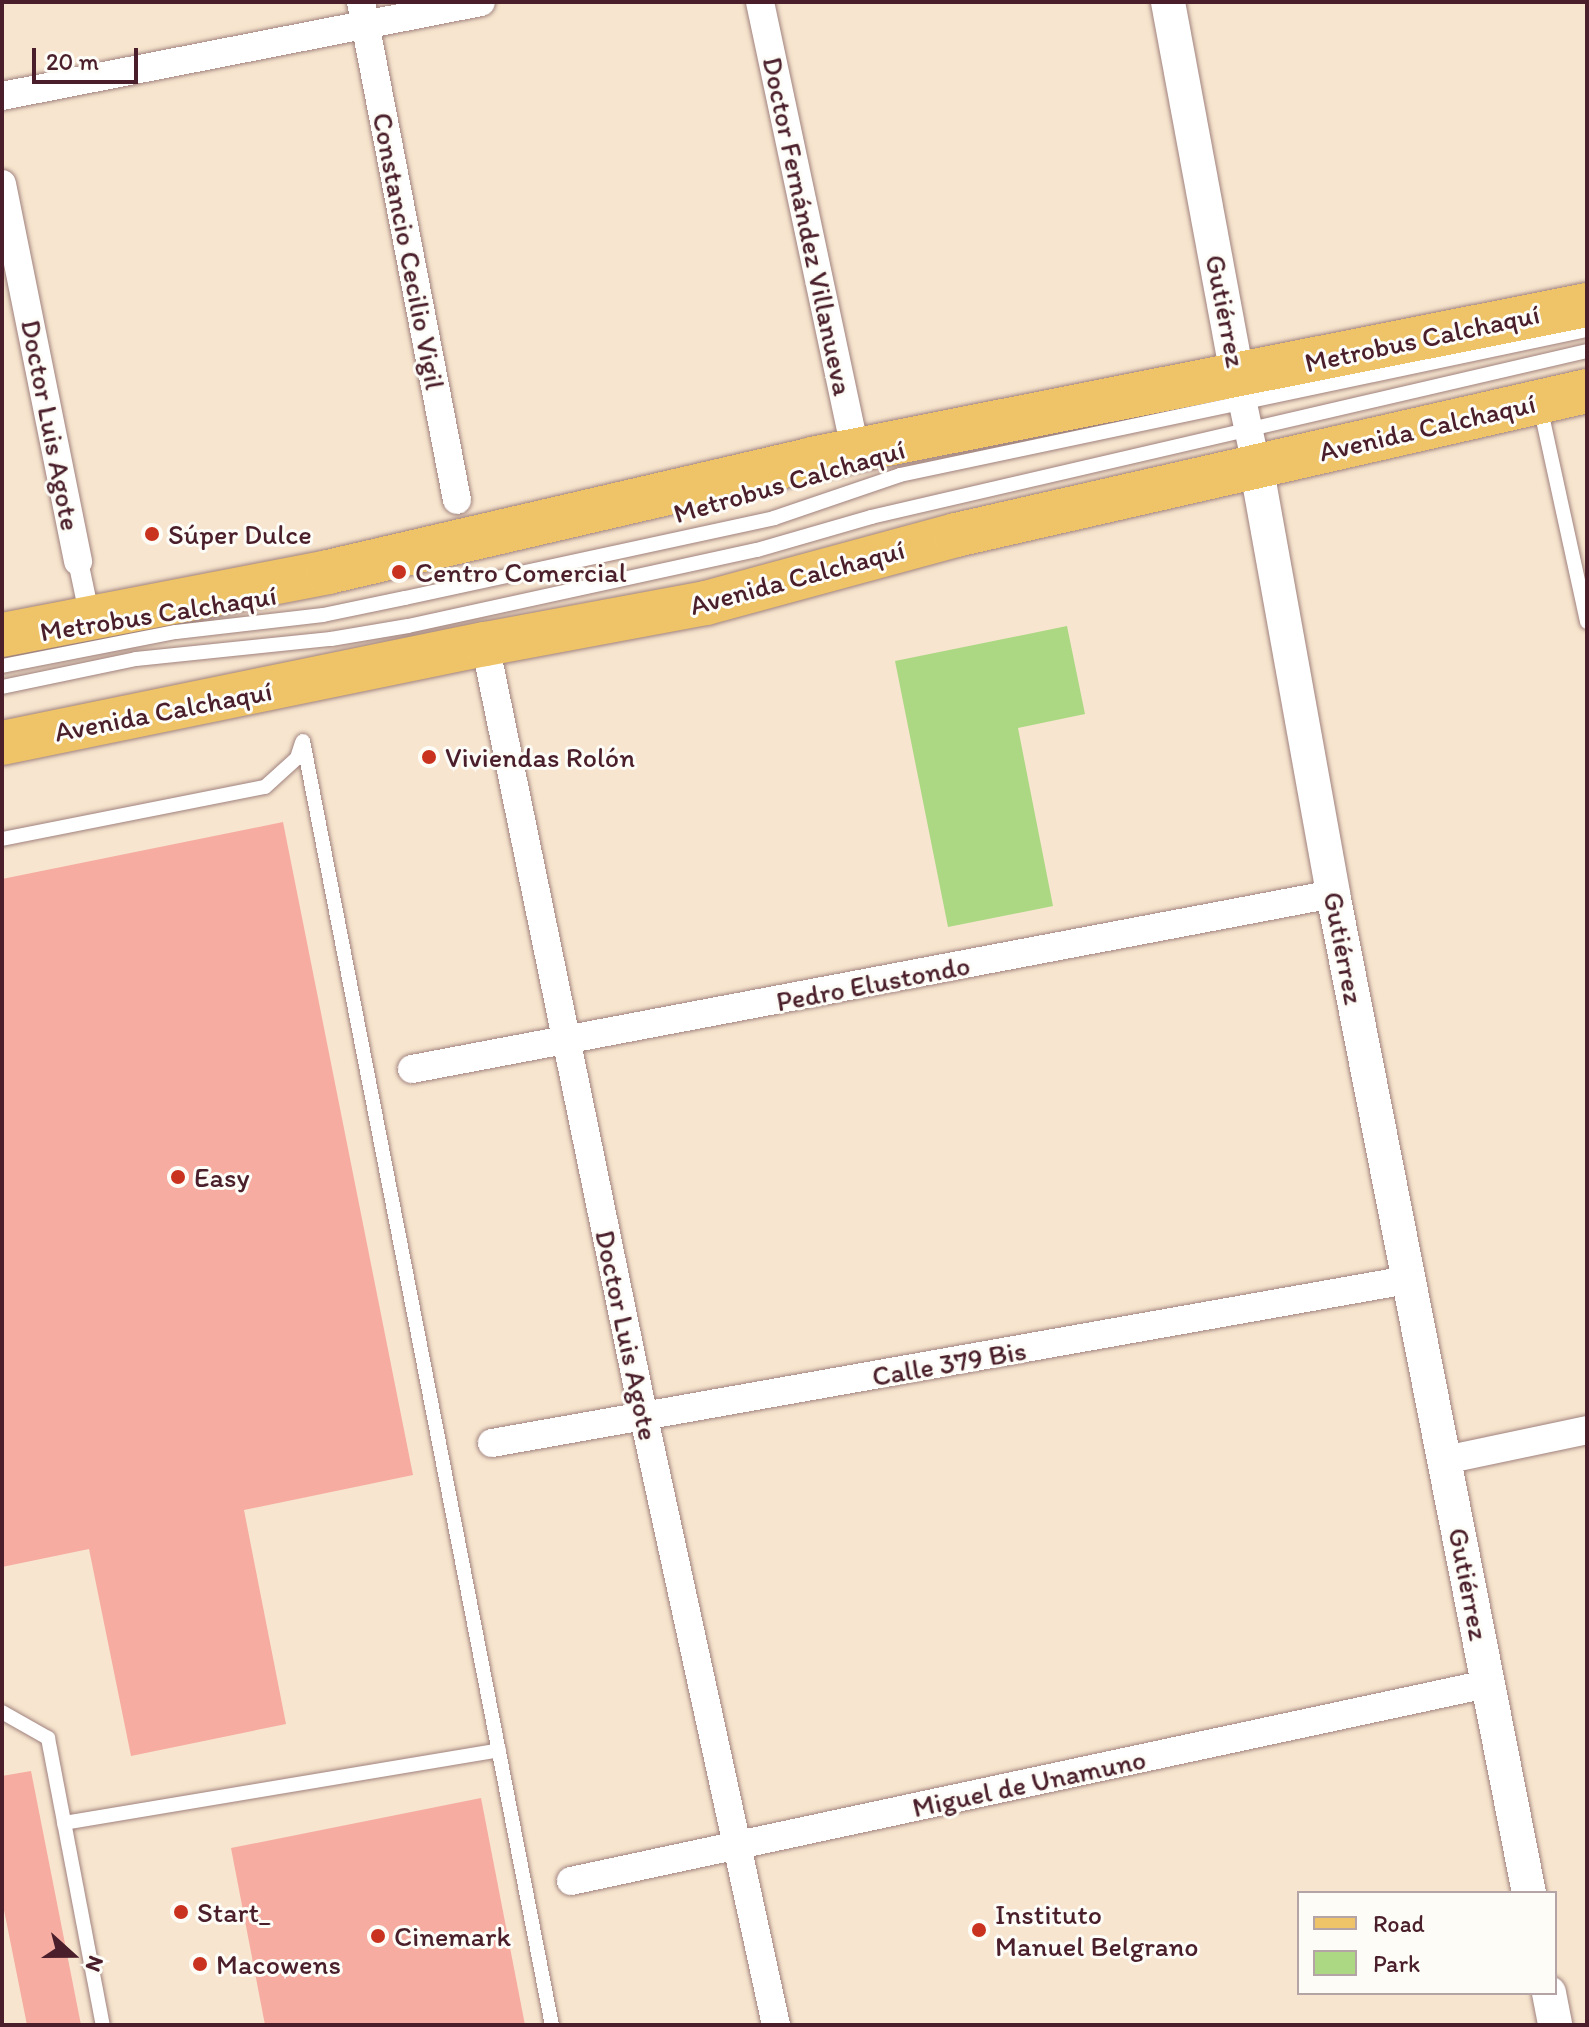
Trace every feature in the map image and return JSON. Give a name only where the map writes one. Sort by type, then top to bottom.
[{"type":"main road","points":[[2,635],[328,572],[855,450],[1240,389],[1587,305]]},
{"type":"main road","name":"Avenida Calchaquí","points":[[2,743],[485,644],[706,603],[1253,448],[1587,391]]},
{"type":"street","points":[[2,96],[364,14],[481,2]]},
{"type":"street","name":"Doctor Fernández Villanueva","points":[[760,2],[855,450]]},
{"type":"street","name":"Gutiérrez","points":[[1168,2],[1253,448],[1333,894],[1529,1891]]},
{"type":"street","name":"Constancio Cecilio Vigil","points":[[364,14],[457,500]]},
{"type":"street","name":"Doctor Luis Agote","points":[[2,184],[90,618]]},
{"type":"street","points":[[457,500],[464,542]]},
{"type":"street","name":"Doctor Luis Agote","points":[[485,644],[644,1418],[776,2025]]},
{"type":"street","name":"Pedro Elustondo","points":[[412,1069],[567,1042],[1333,894]]},
{"type":"street","name":"Calle 379 Bis","points":[[492,1443],[1407,1280]]},
{"type":"street","points":[[1445,1460],[1587,1430]]},
{"type":"street","name":"Miguel de Unamuno","points":[[571,1881],[1487,1684]]},
{"type":"street","points":[[1549,1995],[1555,2025]]},
{"type":"lane","name":"Metrobus Calchaquí","points":[[2,666],[176,632],[323,615],[612,554],[774,518],[900,475],[1240,389],[1587,330]]},
{"type":"lane","name":"Metrobus Calchaquí","points":[[2,687],[136,659],[331,639],[408,626],[757,550],[871,517],[1253,448],[1453,380],[1587,351]]},
{"type":"lane","points":[[1539,401],[1587,622]]},
{"type":"lane","points":[[2,839],[265,787],[297,758],[303,741],[552,2025]]},
{"type":"lane","points":[[2,1712],[48,1738],[103,2025]]},
{"type":"lane","points":[[64,1823],[499,1750]]},
{"type":"green space","points":[[1067,626],[1085,714],[1018,728],[1053,906],[948,927],[895,661]]},
{"type":"building","name":"Easy","points":[[283,822],[413,1475],[244,1510],[286,1724],[131,1756],[89,1549],[2,1567],[2,879]]},
{"type":"building","points":[[31,1771],[81,2025],[27,2025],[2,1900],[2,1776]]},
{"type":"building","name":"Cinemark","points":[[481,1798],[525,2025],[265,2025],[231,1848]]},
{"type":"place","name":"Súper Dulce","points":[[152,534]]},
{"type":"place","name":"Centro Comercial","points":[[399,572]]},
{"type":"place","name":"Viviendas Rolón","points":[[429,757]]},
{"type":"place","name":"Easy","points":[[178,1177]]},
{"type":"place","name":"Start_","points":[[181,1912]]},
{"type":"place","name":"Instituto Manuel Belgrano","points":[[979,1930]]},
{"type":"place","name":"Cinemark","points":[[378,1936]]},
{"type":"place","name":"Macowens","points":[[200,1964]]}]
